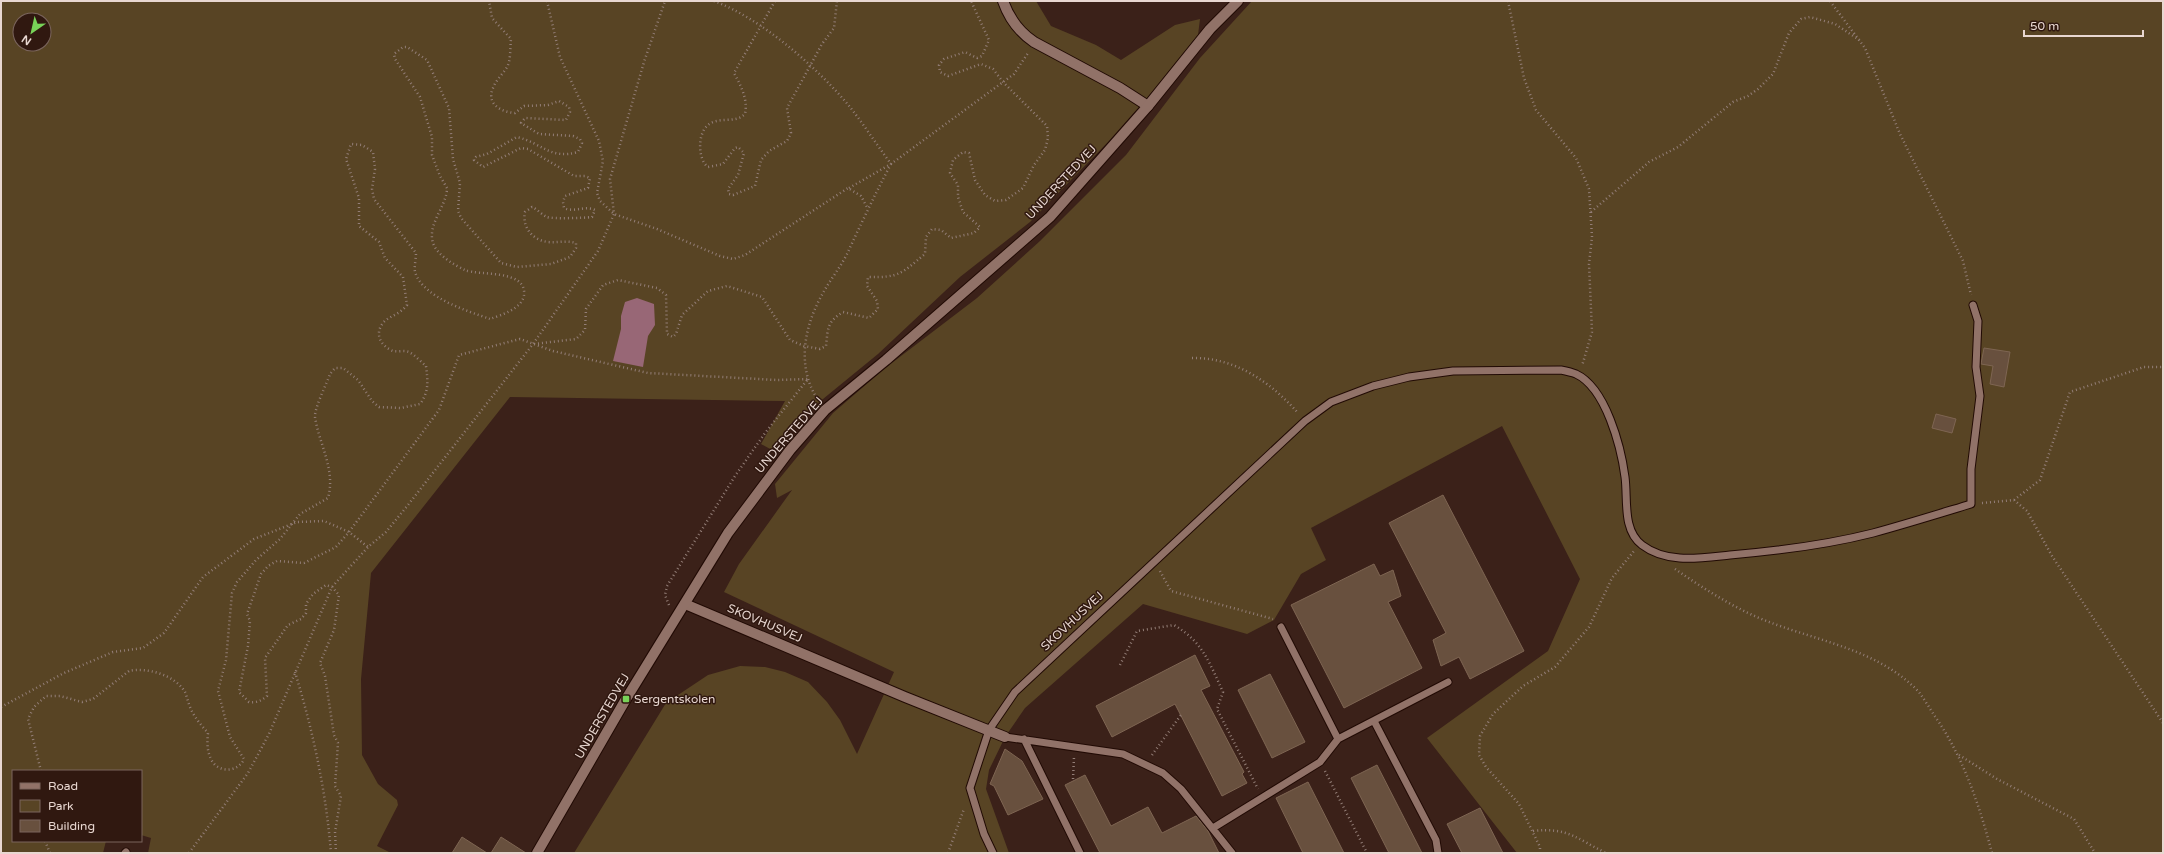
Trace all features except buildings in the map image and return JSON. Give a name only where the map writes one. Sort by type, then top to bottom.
[{"type":"street","points":[[1003,1],[1006,11],[1021,33],[1034,42],[1120,88],[1148,106]]},
{"type":"street","name":"UNDERSTEDVEJ","points":[[537,853],[626,699],[728,533],[760,488],[790,450],[826,410],[886,360],[1050,216],[1148,106],[1210,29],[1238,1]]},
{"type":"street","name":"SKOVHUSVEJ","points":[[685,604],[905,697],[989,730]]},
{"type":"street","points":[[989,730],[1005,736]]},
{"type":"lane","points":[[1576,374],[1591,387],[1616,433],[1625,477],[1628,522],[1632,533],[1641,544],[1655,554],[1686,559],[1774,552],[1872,533],[1971,504],[1971,469],[1980,396],[1976,367],[1978,321],[1973,305]]},
{"type":"lane","name":"SKOVHUSVEJ","points":[[989,730],[1015,692],[1305,421],[1330,402],[1373,386],[1409,378],[1453,371],[1561,370],[1576,374]]},
{"type":"lane","points":[[1281,627],[1338,740]]},
{"type":"lane","points":[[1213,828],[1320,762],[1338,740],[1448,682]]},
{"type":"lane","points":[[1374,721],[1436,840],[1438,853]]},
{"type":"lane","points":[[989,730],[970,788],[978,807],[984,834],[993,853]]},
{"type":"lane","points":[[1005,736],[1075,748],[1123,754],[1163,773],[1181,789],[1232,853]]},
{"type":"lane","points":[[1024,739],[1080,853]]},
{"type":"path","points":[[41,770],[28,719],[34,707],[46,696],[60,696],[82,702],[93,699],[129,670],[136,669],[158,672],[180,686],[185,692],[193,713],[208,733],[207,744],[211,759],[215,766],[225,769],[233,769],[242,764],[244,759],[230,737],[218,691],[226,660],[232,593],[237,582],[256,560],[280,539],[300,514],[308,512],[328,498],[331,488],[327,456],[314,416],[330,374],[335,368],[343,368],[358,380],[372,400],[379,407],[401,408],[420,404],[426,397],[428,385],[426,366],[408,352],[393,351],[382,344],[378,336],[380,326],[388,318],[396,316],[407,305],[403,277],[385,258],[379,242],[359,226],[359,198],[346,159],[351,144],[362,145],[373,152],[375,169],[372,189],[374,199],[416,253],[415,272],[424,286],[454,306],[490,319],[518,306],[524,296],[523,288],[520,282],[497,273],[466,270],[446,259],[434,244],[433,227],[447,192],[447,188],[440,176],[432,155],[432,137],[420,97],[394,59],[394,54],[403,47],[407,47],[427,60],[448,108],[453,159],[460,183],[458,211],[460,218],[501,262],[517,267],[551,264],[570,256],[576,248],[576,243],[568,241],[544,241],[527,229],[523,220],[527,209],[532,207],[546,217],[553,219],[566,216],[592,217],[595,210],[590,208],[569,210],[564,208],[563,202],[565,196],[588,188],[590,178],[585,176],[574,176],[528,149],[521,148],[483,166],[474,160],[476,157],[487,154],[517,137],[531,140],[548,152],[566,156],[578,152],[582,143],[580,139],[573,136],[539,134],[521,123],[525,118],[566,120],[570,112],[569,107],[565,103],[559,101],[548,105],[524,106],[515,113],[501,110],[493,104],[491,99],[493,88],[508,66],[511,39],[492,18],[489,1]]},
{"type":"path","points":[[547,1],[560,57],[599,141],[603,161],[597,193],[600,201],[614,214],[657,229],[720,256],[732,259],[745,255],[848,188],[891,164],[1014,74],[1021,66],[1034,42]]},
{"type":"path","points":[[189,853],[248,773],[269,734],[332,587],[368,547],[386,532],[533,344],[598,251],[614,214],[610,179],[644,62],[665,1]]},
{"type":"path","points":[[714,1],[729,7],[778,38],[810,66],[849,106],[891,164]]},
{"type":"path","points":[[775,1],[734,74],[743,90],[747,107],[745,114],[735,120],[723,119],[708,125],[701,135],[701,158],[703,164],[708,167],[723,164],[735,148],[738,147],[743,150],[744,153],[738,175],[728,189],[729,194],[734,195],[755,186],[762,160],[769,151],[787,141],[791,133],[787,108],[822,44],[834,28],[836,1]]},
{"type":"path","points":[[533,344],[576,339],[585,330],[586,309],[602,285],[618,280],[656,288],[666,295],[667,334],[673,337],[676,334],[682,315],[708,291],[727,286],[762,297],[790,340],[804,346],[820,349],[826,346],[828,328],[832,318],[843,312],[869,318],[878,309],[877,301],[868,286],[868,277],[889,278],[899,275],[925,254],[926,237],[932,229],[941,230],[952,238],[974,233],[980,227],[963,212],[958,196],[958,185],[950,173],[953,160],[963,152],[969,153],[975,180],[985,195],[994,201],[1006,200],[1023,188],[1034,164],[1045,150],[1048,138],[1047,126],[1003,82],[993,69],[981,64],[948,76],[940,72],[939,65],[944,59],[965,52],[978,58],[982,56],[989,40],[971,1]]},
{"type":"path","points":[[1508,1],[1515,26],[1524,78],[1536,110],[1576,158],[1589,189],[1592,237],[1589,264],[1592,332],[1584,363],[1576,374]]},
{"type":"path","points":[[1830,1],[1865,48],[1900,134],[1963,261],[1973,305]]},
{"type":"path","points":[[1591,212],[1649,162],[1678,148],[1733,102],[1748,96],[1758,89],[1773,74],[1789,33],[1801,19],[1810,17],[1835,24],[1861,41]]},
{"type":"path","points":[[826,410],[808,379],[804,358],[804,346],[807,331],[822,295],[846,256],[891,164]]},
{"type":"path","points":[[848,188],[861,196],[868,209]]},
{"type":"path","points":[[336,853],[335,832],[341,796],[334,786],[338,743],[334,734],[325,676],[320,662],[334,630],[339,595],[332,587],[326,585],[314,594],[306,604],[306,613],[300,619],[288,625],[265,658],[266,696],[262,700],[255,703],[249,702],[239,692],[248,646],[250,621],[248,614],[261,574],[268,566],[277,561],[304,563],[336,547],[349,532],[439,410],[459,355],[520,339],[601,363],[648,373],[778,380],[808,379]]},
{"type":"path","points":[[1192,358],[1210,358],[1225,362],[1262,380],[1280,394],[1305,421]]},
{"type":"path","points":[[1971,504],[2014,500],[2040,480],[2070,392],[2144,367],[2163,367]]},
{"type":"path","points":[[675,621],[665,595],[667,586],[735,476],[765,433],[808,379]]},
{"type":"path","points":[[2014,500],[2027,511],[2052,556],[2163,723]]},
{"type":"path","points":[[1,706],[64,673],[113,652],[143,648],[164,633],[203,577],[254,539],[297,522],[324,521],[349,532],[368,547]]},
{"type":"path","points":[[1540,853],[1540,847],[1519,804],[1486,767],[1479,755],[1480,736],[1493,714],[1523,686],[1555,667],[1589,628],[1612,578],[1641,544]]},
{"type":"path","points":[[1655,554],[1712,594],[1764,620],[1852,650],[1888,668],[1918,692],[1950,737],[1959,755],[1983,818],[1992,853]]},
{"type":"path","points":[[1155,561],[1171,591],[1274,620]]},
{"type":"path","points":[[1120,664],[1136,631],[1174,625],[1190,634],[1207,657],[1223,692],[1217,709],[1262,798]]},
{"type":"path","points":[[295,672],[309,716],[324,789],[331,853]]},
{"type":"path","points":[[1145,764],[1181,715]]},
{"type":"path","points":[[1074,779],[1075,748]]},
{"type":"path","points":[[1959,755],[1997,779],[2074,819],[2095,853]]},
{"type":"path","points":[[1320,762],[1366,853]]},
{"type":"path","points":[[948,853],[970,788]]},
{"type":"path","points":[[1533,832],[1545,830],[1570,833],[1606,853]]},
{"type":"path","points":[[45,842],[50,853]]},
{"type":"green space","points":[[1,1],[1036,1],[1051,26],[1096,45],[1121,60],[1175,25],[1200,19],[1198,35],[1147,98],[1108,142],[1030,222],[960,277],[878,354],[812,408],[772,450],[761,444],[785,401],[510,397],[371,573],[361,679],[362,755],[378,784],[397,800],[398,805],[377,846],[391,853],[148,853],[151,838],[142,835],[142,770],[12,770],[12,842],[106,842],[103,853],[1,853]]},
{"type":"green space","points":[[1252,1],[2163,1],[2163,853],[1517,853],[1427,738],[1548,651],[1580,579],[1502,426],[1311,528],[1326,560],[1301,574],[1274,620],[1247,634],[1143,604],[1025,708],[1005,737],[989,770],[986,789],[1009,853],[574,853],[666,703],[708,675],[740,666],[765,667],[785,672],[808,682],[827,702],[840,720],[857,754],[894,672],[724,592],[739,564],[792,490],[777,498],[775,484],[833,413],[884,369],[977,298],[1040,241],[1126,155],[1200,58]]},
{"type":"shaded area","points":[[637,298],[654,304],[655,325],[648,336],[643,367],[613,361],[621,329],[621,316],[625,302]]},
{"type":"place","name":"Sergentskolen","points":[[626,699]]}]
